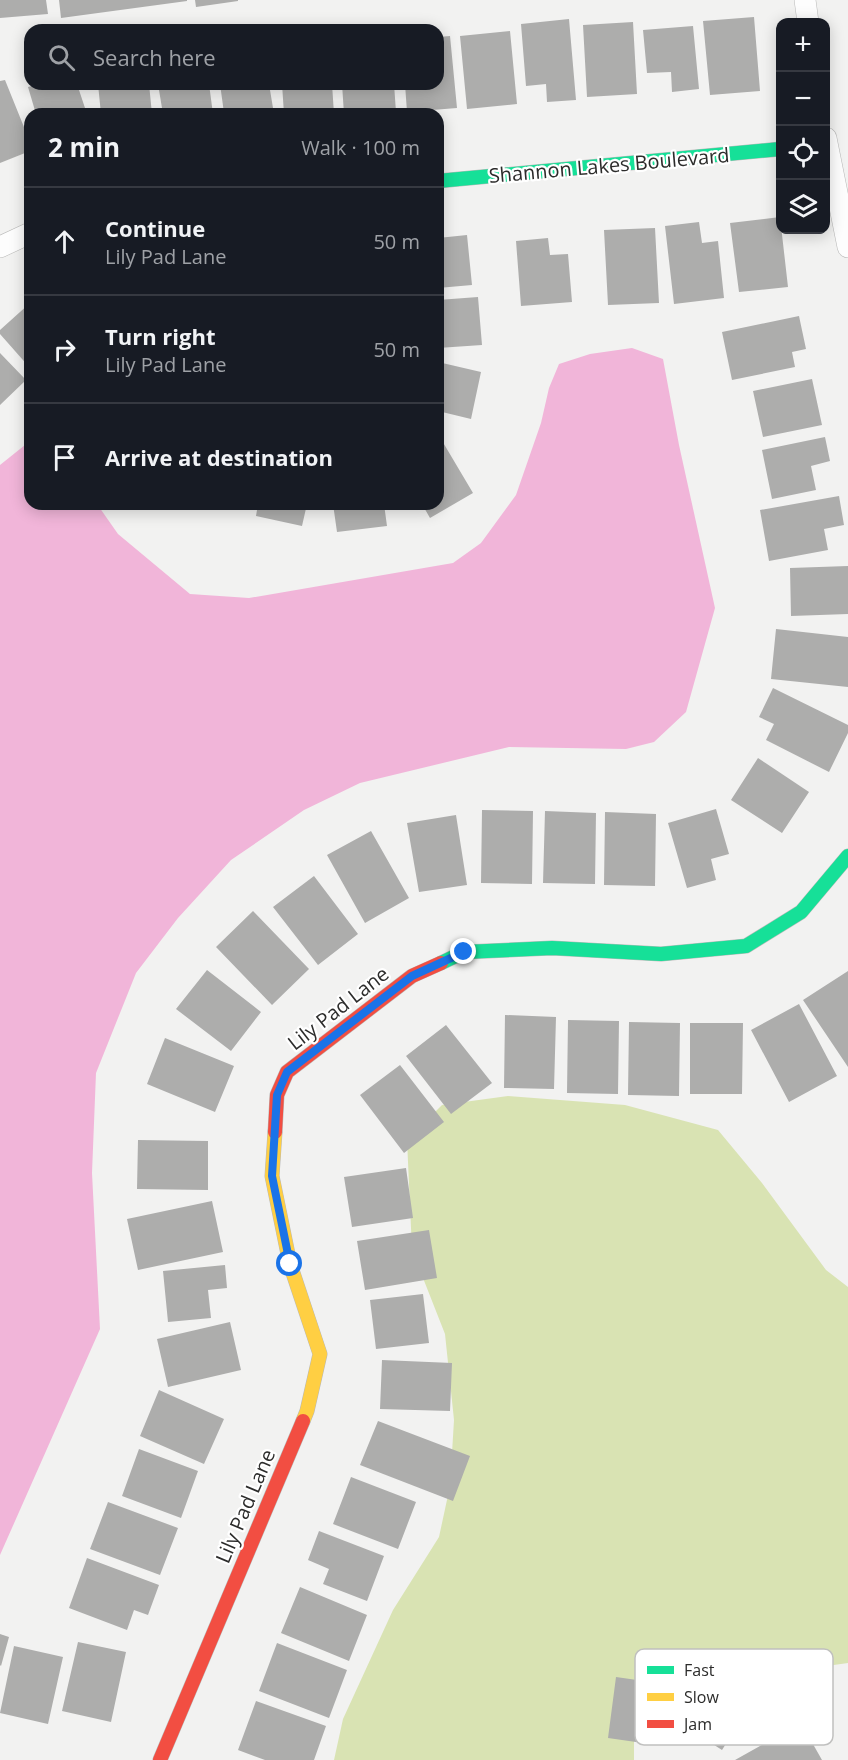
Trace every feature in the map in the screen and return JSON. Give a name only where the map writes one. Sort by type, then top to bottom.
[{"type":"street","points":[[805,0],[807,18]]},
{"type":"street","name":"Shannon Lakes Boulevard","points":[[444,181],[776,149]]},
{"type":"street","points":[[830,161],[848,247]]},
{"type":"street","points":[[0,247],[24,236]]},
{"type":"street","name":"Lily Pad Lane","points":[[160,1760],[307,1411],[320,1354],[290,1264],[272,1176],[277,1095],[287,1072],[412,976],[464,952],[552,948],[661,954],[746,946],[801,912],[848,856]]},
{"type":"green space","points":[[508,1096],[625,1105],[718,1130],[762,1183],[826,1270],[848,1287],[848,1663],[833,1665],[833,1649],[635,1649],[634,1760],[334,1760],[343,1719],[393,1610],[439,1537],[450,1486],[454,1420],[445,1334],[412,1250],[407,1140],[442,1105]]},
{"type":"shaded area","points":[[632,348],[663,359],[679,445],[715,608],[686,712],[654,742],[626,749],[509,747],[360,783],[304,810],[231,860],[178,918],[136,973],[96,1073],[92,1173],[100,1329],[0,1555],[0,465],[24,446],[24,510],[101,510],[118,534],[190,594],[249,598],[453,563],[481,543],[516,495],[541,423],[549,388],[559,364],[590,354]]},
{"type":"building","points":[[0,0],[46,0],[48,14],[0,18]]},
{"type":"building","points":[[59,0],[187,0],[187,1],[61,18]]},
{"type":"building","points":[[195,0],[238,0],[238,1],[196,7]]},
{"type":"building","points":[[754,17],[760,91],[710,95],[703,21]]},
{"type":"building","points":[[569,19],[576,100],[547,102],[546,84],[526,86],[521,24]]},
{"type":"building","points":[[633,22],[637,94],[587,97],[583,25]]},
{"type":"building","points":[[693,26],[699,89],[672,92],[671,72],[647,73],[643,30]]},
{"type":"building","points":[[510,31],[517,104],[467,109],[460,36]]},
{"type":"building","points":[[444,36],[450,36],[457,108],[407,108],[405,90],[444,90]]},
{"type":"building","points":[[5,80],[24,127],[24,153],[0,163],[0,81]]},
{"type":"building","points":[[29,90],[79,90],[85,108],[34,108]]},
{"type":"building","points":[[99,90],[150,90],[151,108],[100,108]]},
{"type":"building","points":[[159,90],[210,90],[212,108],[162,108]]},
{"type":"building","points":[[221,90],[270,90],[273,108],[223,108]]},
{"type":"building","points":[[282,90],[332,90],[334,108],[284,108]]},
{"type":"building","points":[[342,90],[394,90],[396,108],[344,108]]},
{"type":"building","points":[[776,217],[776,234],[782,234],[788,287],[739,292],[730,223]]},
{"type":"building","points":[[699,222],[702,243],[718,241],[724,298],[674,304],[665,226]]},
{"type":"building","points":[[655,228],[659,303],[608,305],[604,230]]},
{"type":"building","points":[[467,235],[472,285],[444,287],[444,237]]},
{"type":"building","points":[[548,238],[550,255],[568,254],[572,302],[521,306],[516,241]]},
{"type":"building","points":[[478,297],[482,345],[444,348],[444,300]]},
{"type":"building","points":[[24,308],[24,361],[0,334],[0,330]]},
{"type":"building","points":[[799,316],[806,349],[792,352],[795,367],[732,380],[722,332]]},
{"type":"building","points":[[0,353],[24,378],[24,382],[0,405]]},
{"type":"building","points":[[444,363],[481,372],[471,419],[444,412]]},
{"type":"building","points":[[812,379],[822,425],[763,437],[753,391]]},
{"type":"building","points":[[825,437],[830,461],[811,466],[816,490],[772,499],[762,450]]},
{"type":"building","points":[[444,444],[473,493],[444,510]]},
{"type":"building","points":[[839,496],[844,525],[824,529],[828,550],[769,561],[760,510]]},
{"type":"building","points":[[257,510],[306,510],[302,526],[256,516]]},
{"type":"building","points":[[334,510],[385,510],[387,526],[337,532]]},
{"type":"building","points":[[425,510],[444,510],[430,518]]},
{"type":"building","points":[[848,566],[848,614],[791,616],[790,568]]},
{"type":"building","points":[[776,629],[848,637],[848,687],[771,679]]},
{"type":"building","points":[[773,688],[848,725],[848,733],[829,772],[766,740],[774,724],[759,717]]},
{"type":"building","points":[[758,758],[809,792],[782,833],[731,800]]},
{"type":"building","points":[[716,809],[729,854],[711,859],[716,880],[687,888],[668,823]]},
{"type":"building","points":[[482,810],[533,811],[532,884],[481,883]]},
{"type":"building","points":[[545,811],[596,813],[595,884],[543,883]]},
{"type":"building","points":[[605,812],[656,814],[655,886],[604,885]]},
{"type":"building","points":[[456,815],[467,885],[419,892],[407,823]]},
{"type":"building","points":[[371,831],[409,898],[365,923],[327,855]]},
{"type":"building","points":[[314,876],[358,934],[318,965],[273,907]]},
{"type":"building","points":[[253,911],[309,969],[272,1005],[216,947]]},
{"type":"building","points":[[207,970],[261,1012],[231,1051],[176,1009]]},
{"type":"building","points":[[848,971],[848,1067],[803,1000]]},
{"type":"building","points":[[799,1004],[837,1076],[789,1102],[751,1030]]},
{"type":"building","points":[[505,1015],[556,1017],[554,1089],[504,1088]]},
{"type":"building","points":[[568,1020],[619,1021],[618,1094],[567,1093]]},
{"type":"building","points":[[629,1022],[680,1023],[679,1096],[628,1095]]},
{"type":"building","points":[[690,1023],[743,1023],[742,1094],[690,1094]]},
{"type":"building","points":[[446,1025],[492,1083],[451,1114],[406,1056]]},
{"type":"building","points":[[165,1038],[234,1066],[215,1112],[147,1084]]},
{"type":"building","points":[[400,1065],[444,1122],[404,1153],[360,1095]]},
{"type":"building","points":[[138,1140],[208,1141],[208,1190],[137,1189]]},
{"type":"building","points":[[406,1168],[413,1218],[352,1227],[344,1177]]},
{"type":"building","points":[[212,1201],[223,1252],[138,1270],[127,1219]]},
{"type":"building","points":[[429,1230],[437,1278],[365,1290],[357,1241]]},
{"type":"building","points":[[225,1265],[227,1288],[208,1290],[211,1318],[168,1322],[163,1271]]},
{"type":"building","points":[[423,1294],[429,1343],[376,1349],[370,1300]]},
{"type":"building","points":[[230,1322],[241,1370],[168,1387],[157,1339]]},
{"type":"building","points":[[382,1360],[452,1363],[450,1411],[380,1409]]},
{"type":"building","points":[[159,1390],[224,1419],[204,1464],[140,1436]]},
{"type":"building","points":[[378,1421],[470,1456],[453,1501],[360,1465]]},
{"type":"building","points":[[139,1449],[198,1471],[181,1518],[122,1496]]},
{"type":"building","points":[[351,1477],[416,1502],[398,1549],[333,1524]]},
{"type":"building","points":[[108,1502],[178,1528],[160,1575],[90,1549]]},
{"type":"building","points":[[319,1531],[384,1556],[367,1601],[323,1584],[329,1569],[308,1560]]},
{"type":"building","points":[[87,1558],[159,1585],[148,1615],[134,1610],[127,1630],[69,1608]]},
{"type":"building","points":[[300,1587],[367,1615],[349,1661],[281,1633]]},
{"type":"building","points":[[0,1634],[9,1637],[1,1666],[0,1665]]},
{"type":"building","points":[[78,1642],[126,1652],[111,1722],[62,1711]]},
{"type":"building","points":[[277,1643],[347,1670],[329,1718],[259,1691]]},
{"type":"building","points":[[14,1646],[63,1657],[48,1724],[0,1713]]},
{"type":"building","points":[[616,1677],[635,1680],[635,1742],[608,1738]]},
{"type":"building","points":[[256,1701],[326,1726],[314,1760],[265,1760],[238,1750]]},
{"type":"building","points":[[714,1745],[725,1745],[722,1750]]},
{"type":"building","points":[[762,1745],[813,1745],[822,1760],[735,1760]]},
{"type":"traffic: fast","points":[[444,180],[776,149]]},
{"type":"traffic: fast","points":[[441,963],[464,952],[552,948],[661,954],[746,946],[801,912],[848,856]]},
{"type":"traffic: slow","points":[[275,1132],[272,1176],[290,1264],[320,1354],[303,1421]]},
{"type":"traffic: jam","points":[[275,1132],[277,1095],[287,1072],[412,976],[441,963]]},
{"type":"traffic: jam","points":[[160,1760],[303,1421]]},
{"type":"route","points":[[290,1264],[272,1176],[277,1095],[287,1072],[412,976],[464,952]]}]
